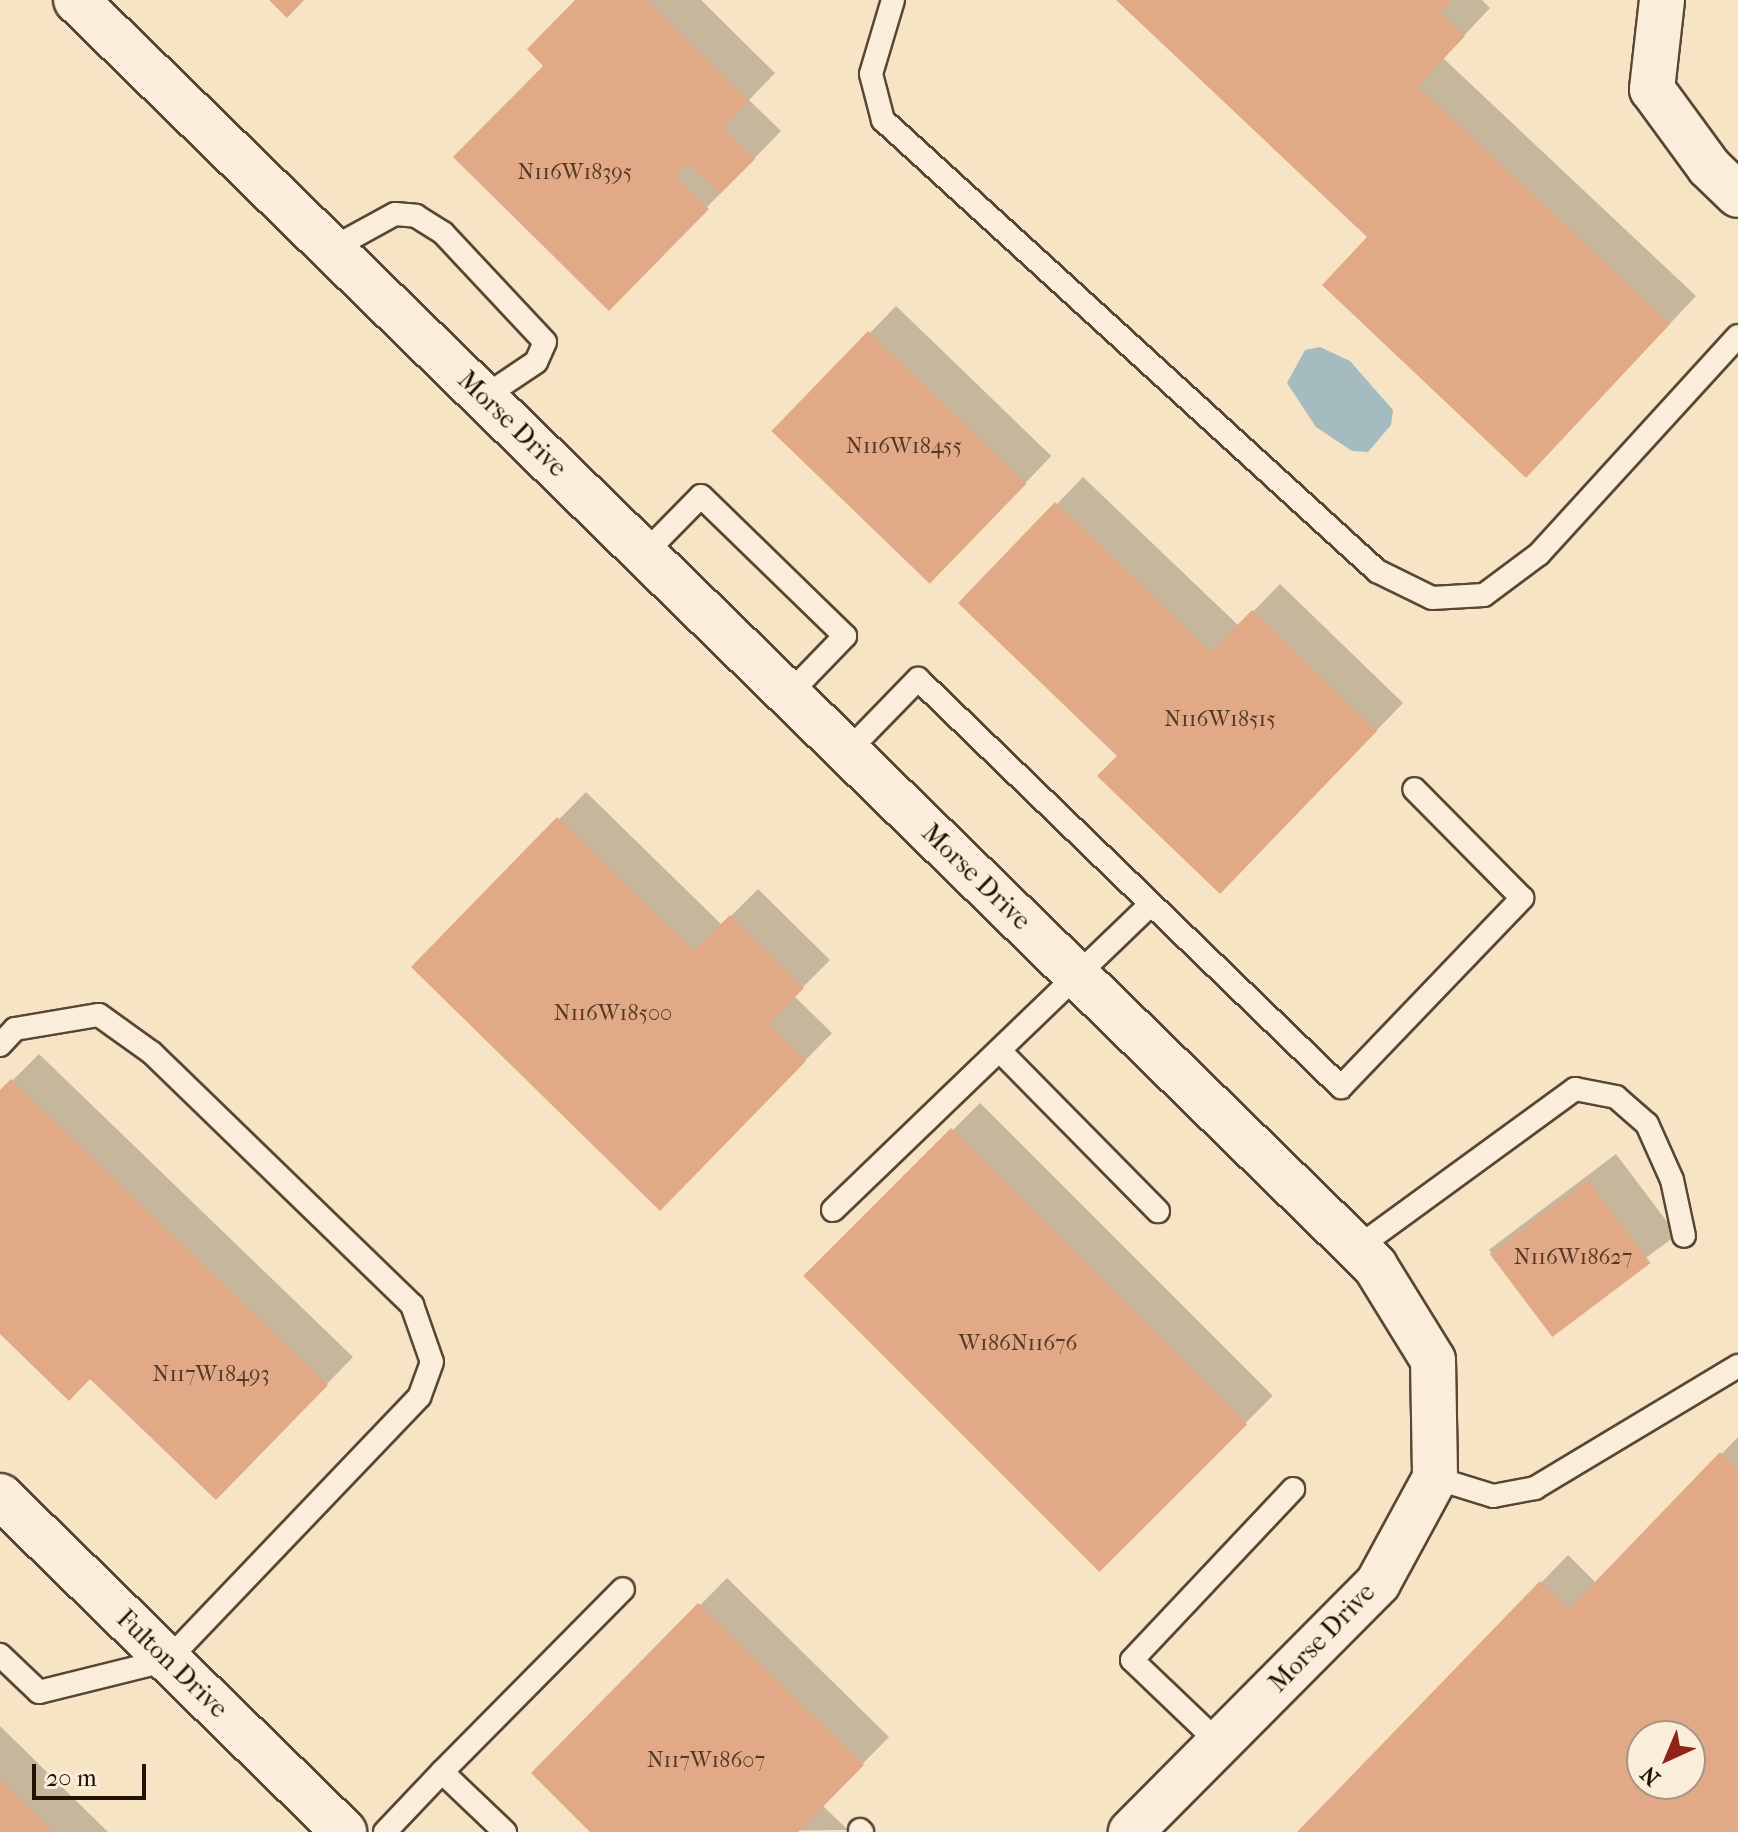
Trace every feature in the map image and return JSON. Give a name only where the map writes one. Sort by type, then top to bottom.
[{"type":"street","name":"Morse Drive","points":[[76,0],[1375,1266],[1433,1360],[1435,1478],[1378,1583],[1131,1832]]},
{"type":"street","points":[[1662,0],[1652,89],[1709,167],[1738,195]]},
{"type":"street","name":"Fulton Drive","points":[[0,1496],[344,1832]]},
{"type":"lane","points":[[893,0],[871,74],[883,120],[1377,571],[1432,598],[1484,595],[1539,554],[1738,336]]},
{"type":"lane","points":[[331,249],[395,214],[416,216],[443,233],[545,342],[536,362],[484,397]]},
{"type":"lane","points":[[644,554],[701,496],[845,636],[788,695]]},
{"type":"lane","points":[[847,752],[918,679],[1148,907],[1341,1087],[1522,898],[1414,789]]},
{"type":"lane","points":[[833,1210],[1148,907]]},
{"type":"lane","points":[[0,1045],[15,1029],[99,1015],[152,1053],[412,1305],[432,1362],[419,1397],[168,1660],[39,1692],[0,1655]]},
{"type":"lane","points":[[1000,1051],[1158,1211]]},
{"type":"lane","points":[[1357,1248],[1575,1089],[1616,1097],[1647,1124],[1662,1151],[1684,1236]]},
{"type":"lane","points":[[1435,1478],[1493,1496],[1535,1488],[1738,1366]]},
{"type":"lane","points":[[1219,1743],[1132,1660],[1293,1489]]},
{"type":"lane","points":[[385,1832],[623,1589]]},
{"type":"lane","points":[[442,1772],[505,1832]]},
{"type":"water","points":[[1320,347],[1350,361],[1393,410],[1391,425],[1368,452],[1352,451],[1316,427],[1287,383],[1305,350]]},
{"type":"building","points":[[269,0],[304,0],[287,18]]},
{"type":"building","points":[[575,0],[647,0],[749,101],[723,128],[755,159],[720,194],[688,163],[675,176],[709,209],[609,311],[453,157],[543,66],[527,49]]},
{"type":"building","points":[[1116,0],[1451,0],[1440,12],[1465,36],[1418,86],[1670,324],[1526,478],[1322,285],[1367,237]]},
{"type":"building","points":[[868,331],[1026,484],[930,584],[771,431]]},
{"type":"building","points":[[1055,502],[1211,652],[1252,610],[1377,731],[1220,894],[1097,776],[1117,756],[958,603]]},
{"type":"building","points":[[557,817],[694,951],[730,915],[804,988],[769,1024],[806,1061],[660,1211],[411,967]]},
{"type":"building","points":[[11,1079],[328,1385],[216,1500],[90,1379],[69,1401],[0,1334],[0,1090]]},
{"type":"building","points":[[951,1128],[1247,1424],[1099,1572],[803,1276]]},
{"type":"building","points":[[1588,1180],[1651,1263],[1552,1337],[1490,1254]]},
{"type":"building","points":[[1720,1452],[1738,1470],[1738,1832],[1297,1832],[1540,1581],[1569,1609]]},
{"type":"building","points":[[698,1603],[864,1765],[798,1832],[590,1832],[531,1773]]},
{"type":"building","points":[[0,1779],[54,1832],[0,1832]]}]
